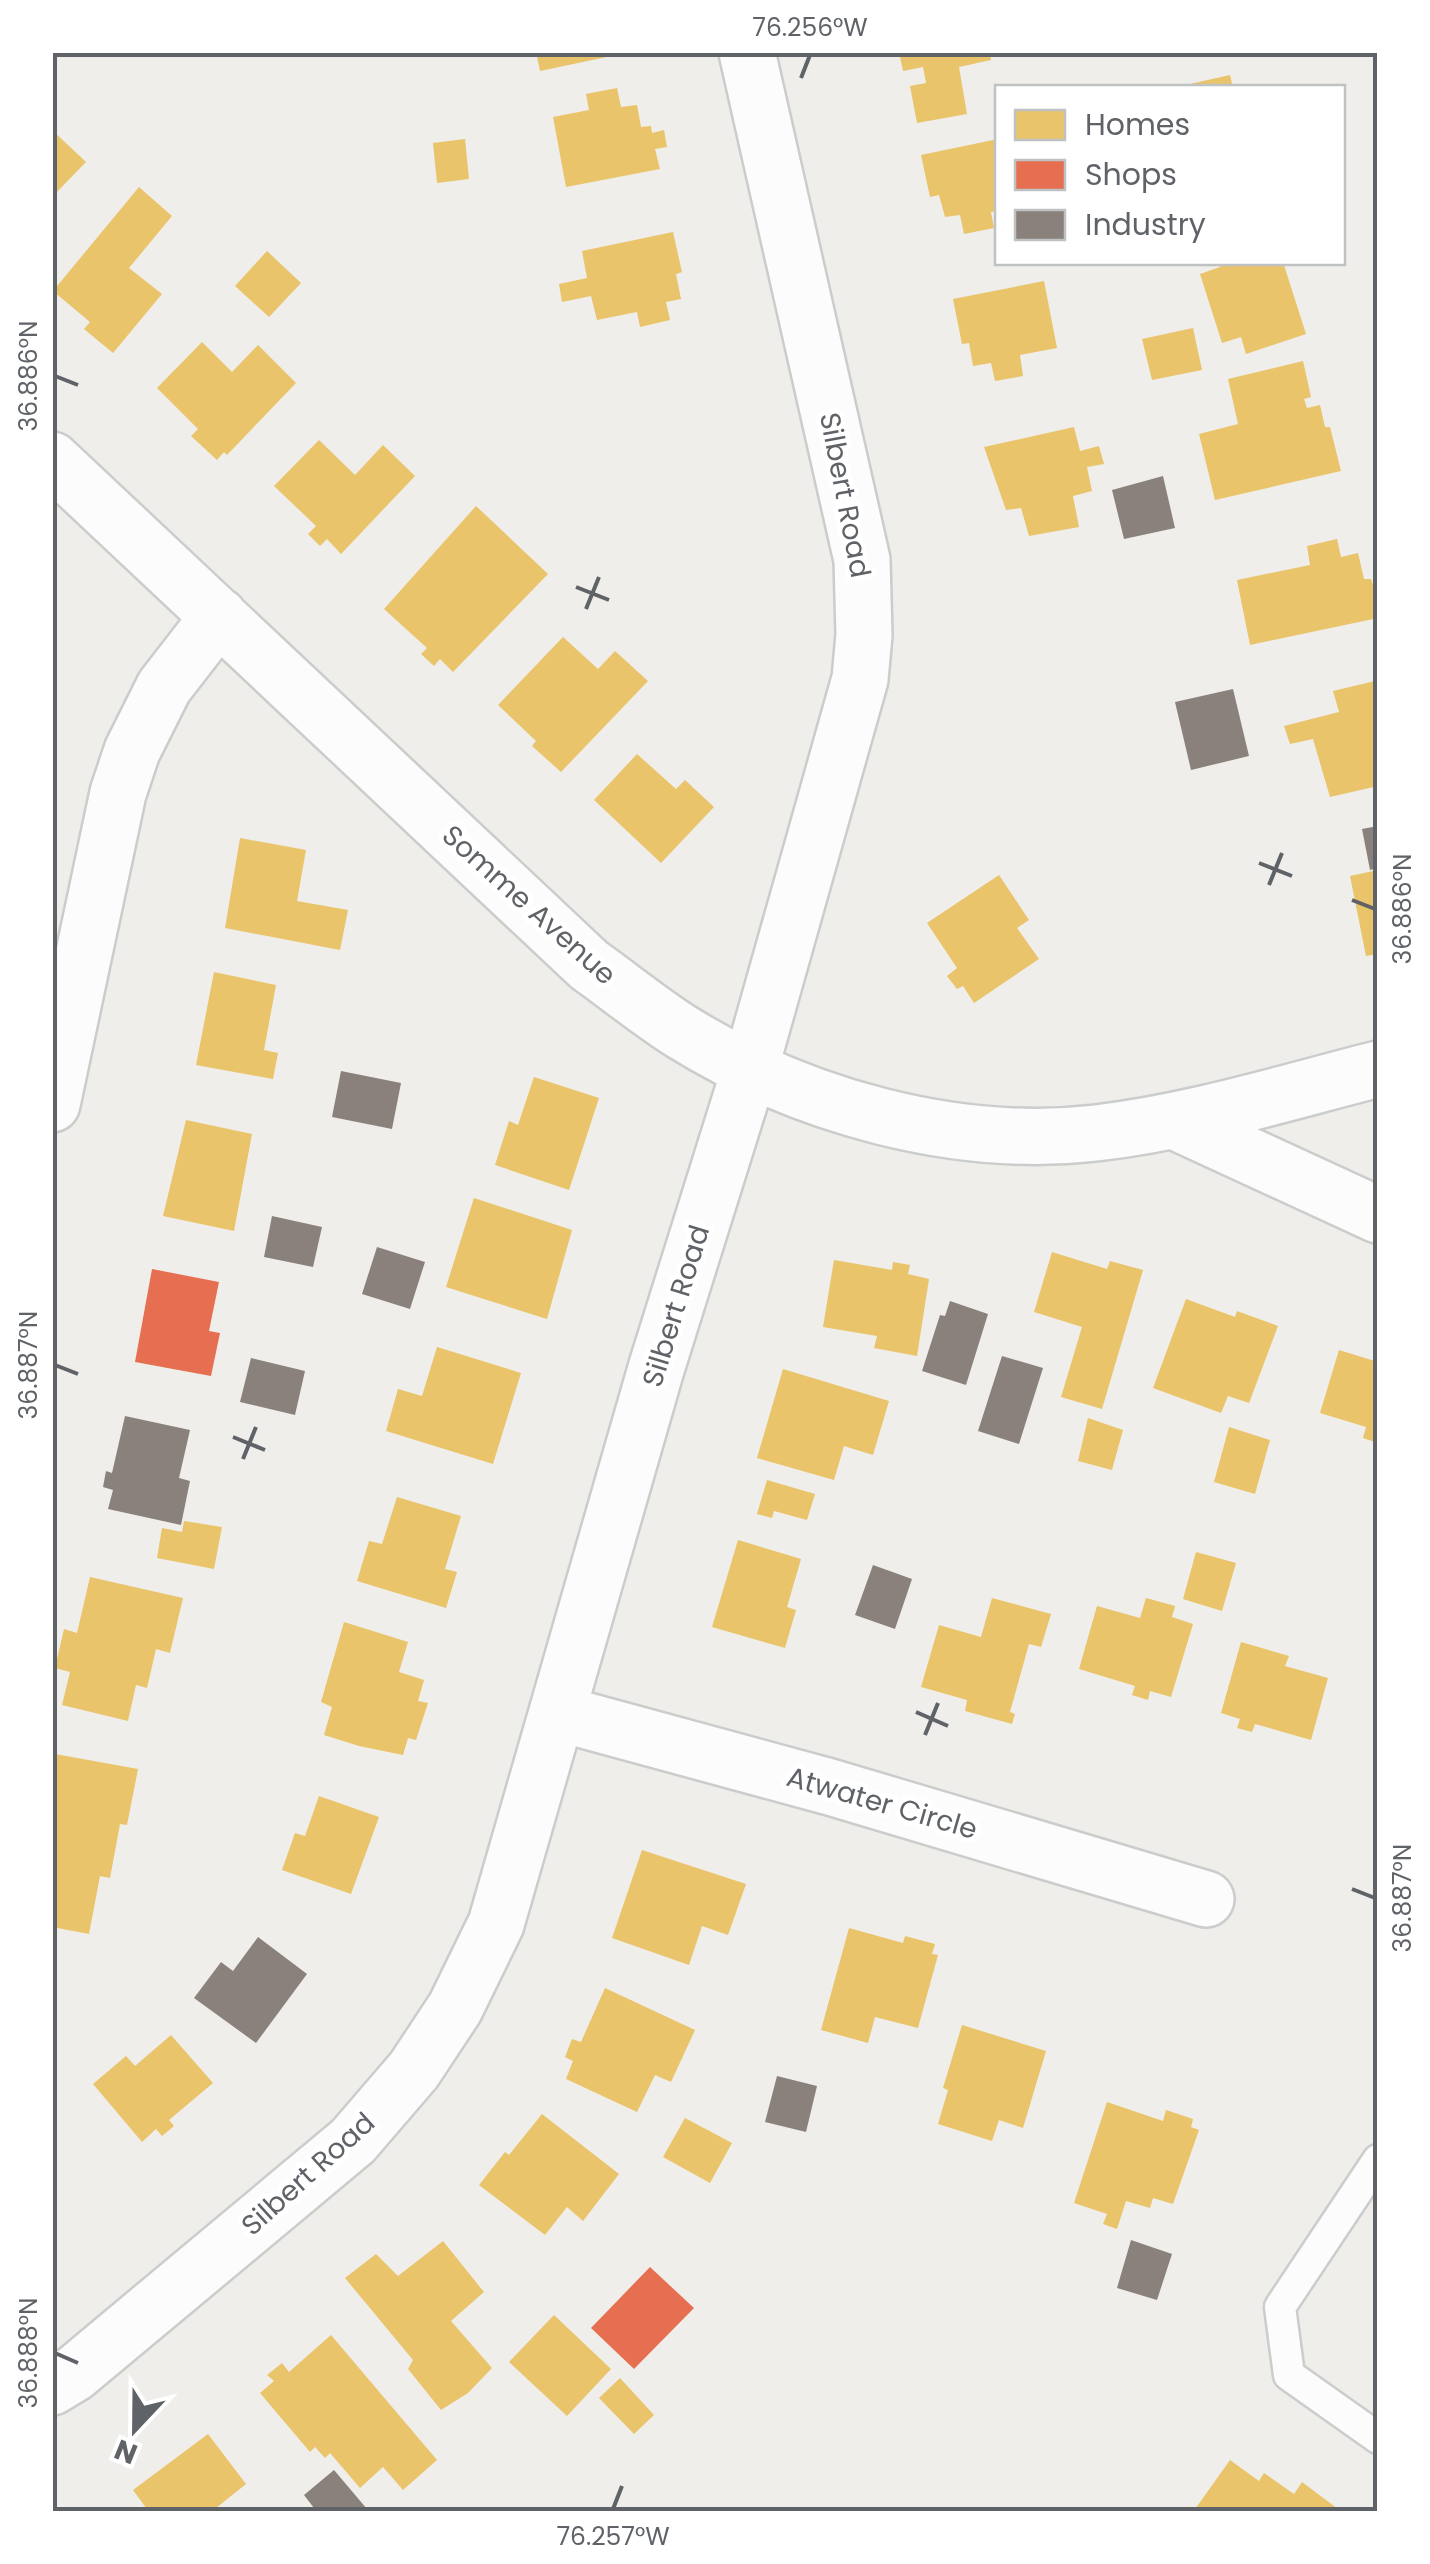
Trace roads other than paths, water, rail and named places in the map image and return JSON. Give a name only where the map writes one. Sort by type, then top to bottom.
[{"type":"street","name":"Silbert Road","points":[[52,2387],[75,2374],[352,2140],[414,2070],[455,2008],[496,1924],[656,1369],[750,1069],[860,679],[864,635],[862,560],[748,52]]},
{"type":"street","name":"Somme Avenue","points":[[52,460],[590,965],[680,1031],[750,1069],[815,1096],[906,1121],[998,1135],[1092,1133],[1174,1121],[1378,1069]]},
{"type":"street","points":[[52,1104],[118,793],[132,751],[164,687],[219,616]]},
{"type":"street","points":[[1174,1121],[1378,1215]]},
{"type":"street","name":"Atwater Circle","points":[[558,1713],[830,1786],[1206,1899]]},
{"type":"lane","points":[[1378,2160],[1280,2306],[1288,2375],[1378,2438]]}]
